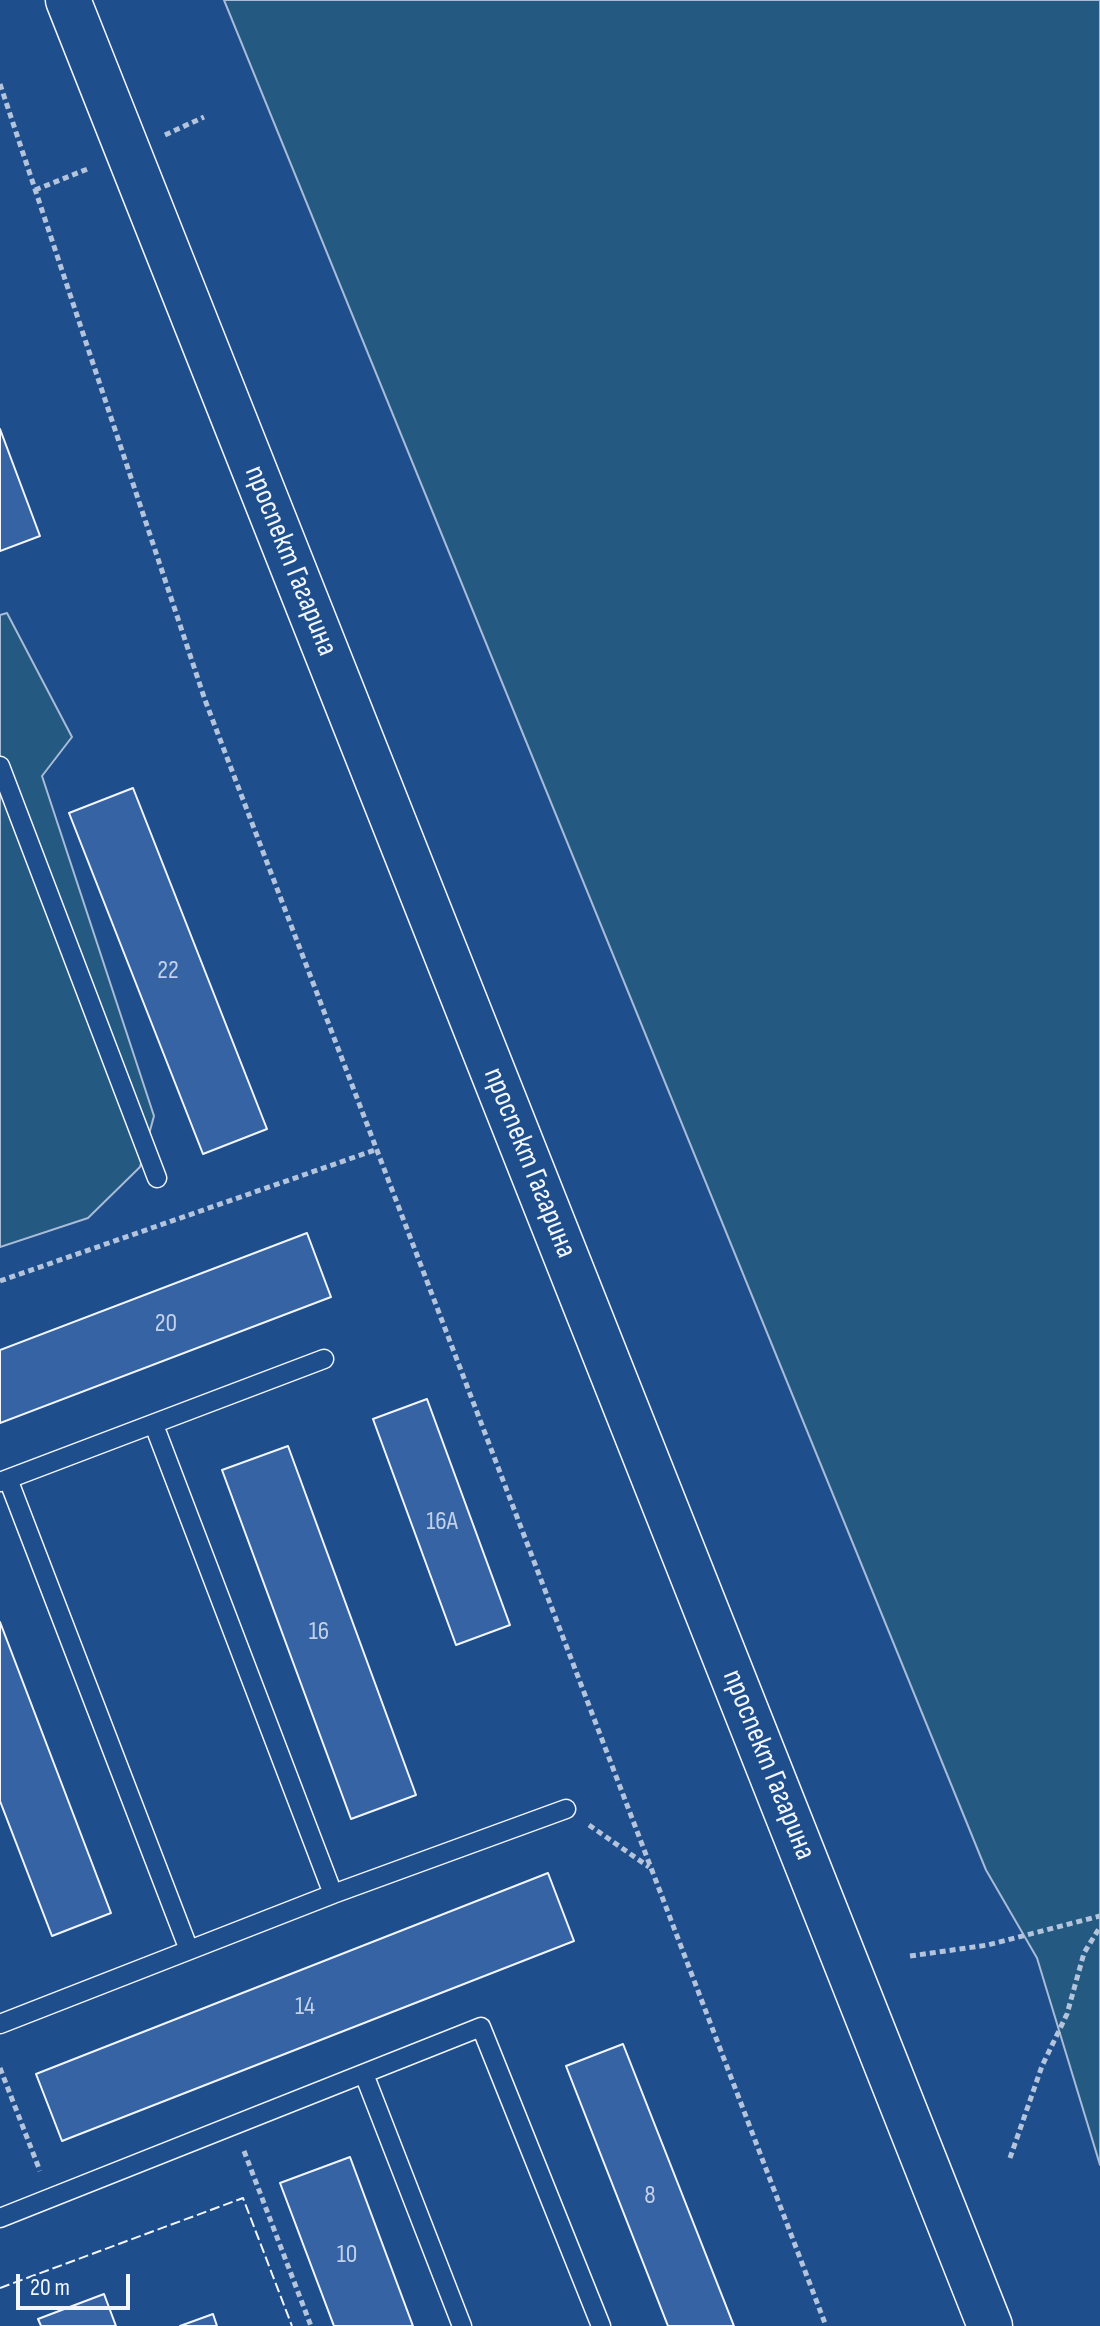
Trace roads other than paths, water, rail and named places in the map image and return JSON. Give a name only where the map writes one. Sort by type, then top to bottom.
[{"type":"main road","name":"проспект Гагарина","points":[[68,0],[990,2326]]},
{"type":"lane","points":[[0,766],[157,1178]]},
{"type":"lane","points":[[189,1950],[4,1481],[324,1359]]},
{"type":"lane","points":[[154,1425],[333,1894]]},
{"type":"lane","points":[[0,2024],[333,1894],[566,1809]]},
{"type":"lane","points":[[0,2218],[481,2027],[601,2326]]},
{"type":"lane","points":[[364,2074],[462,2326]]}]
